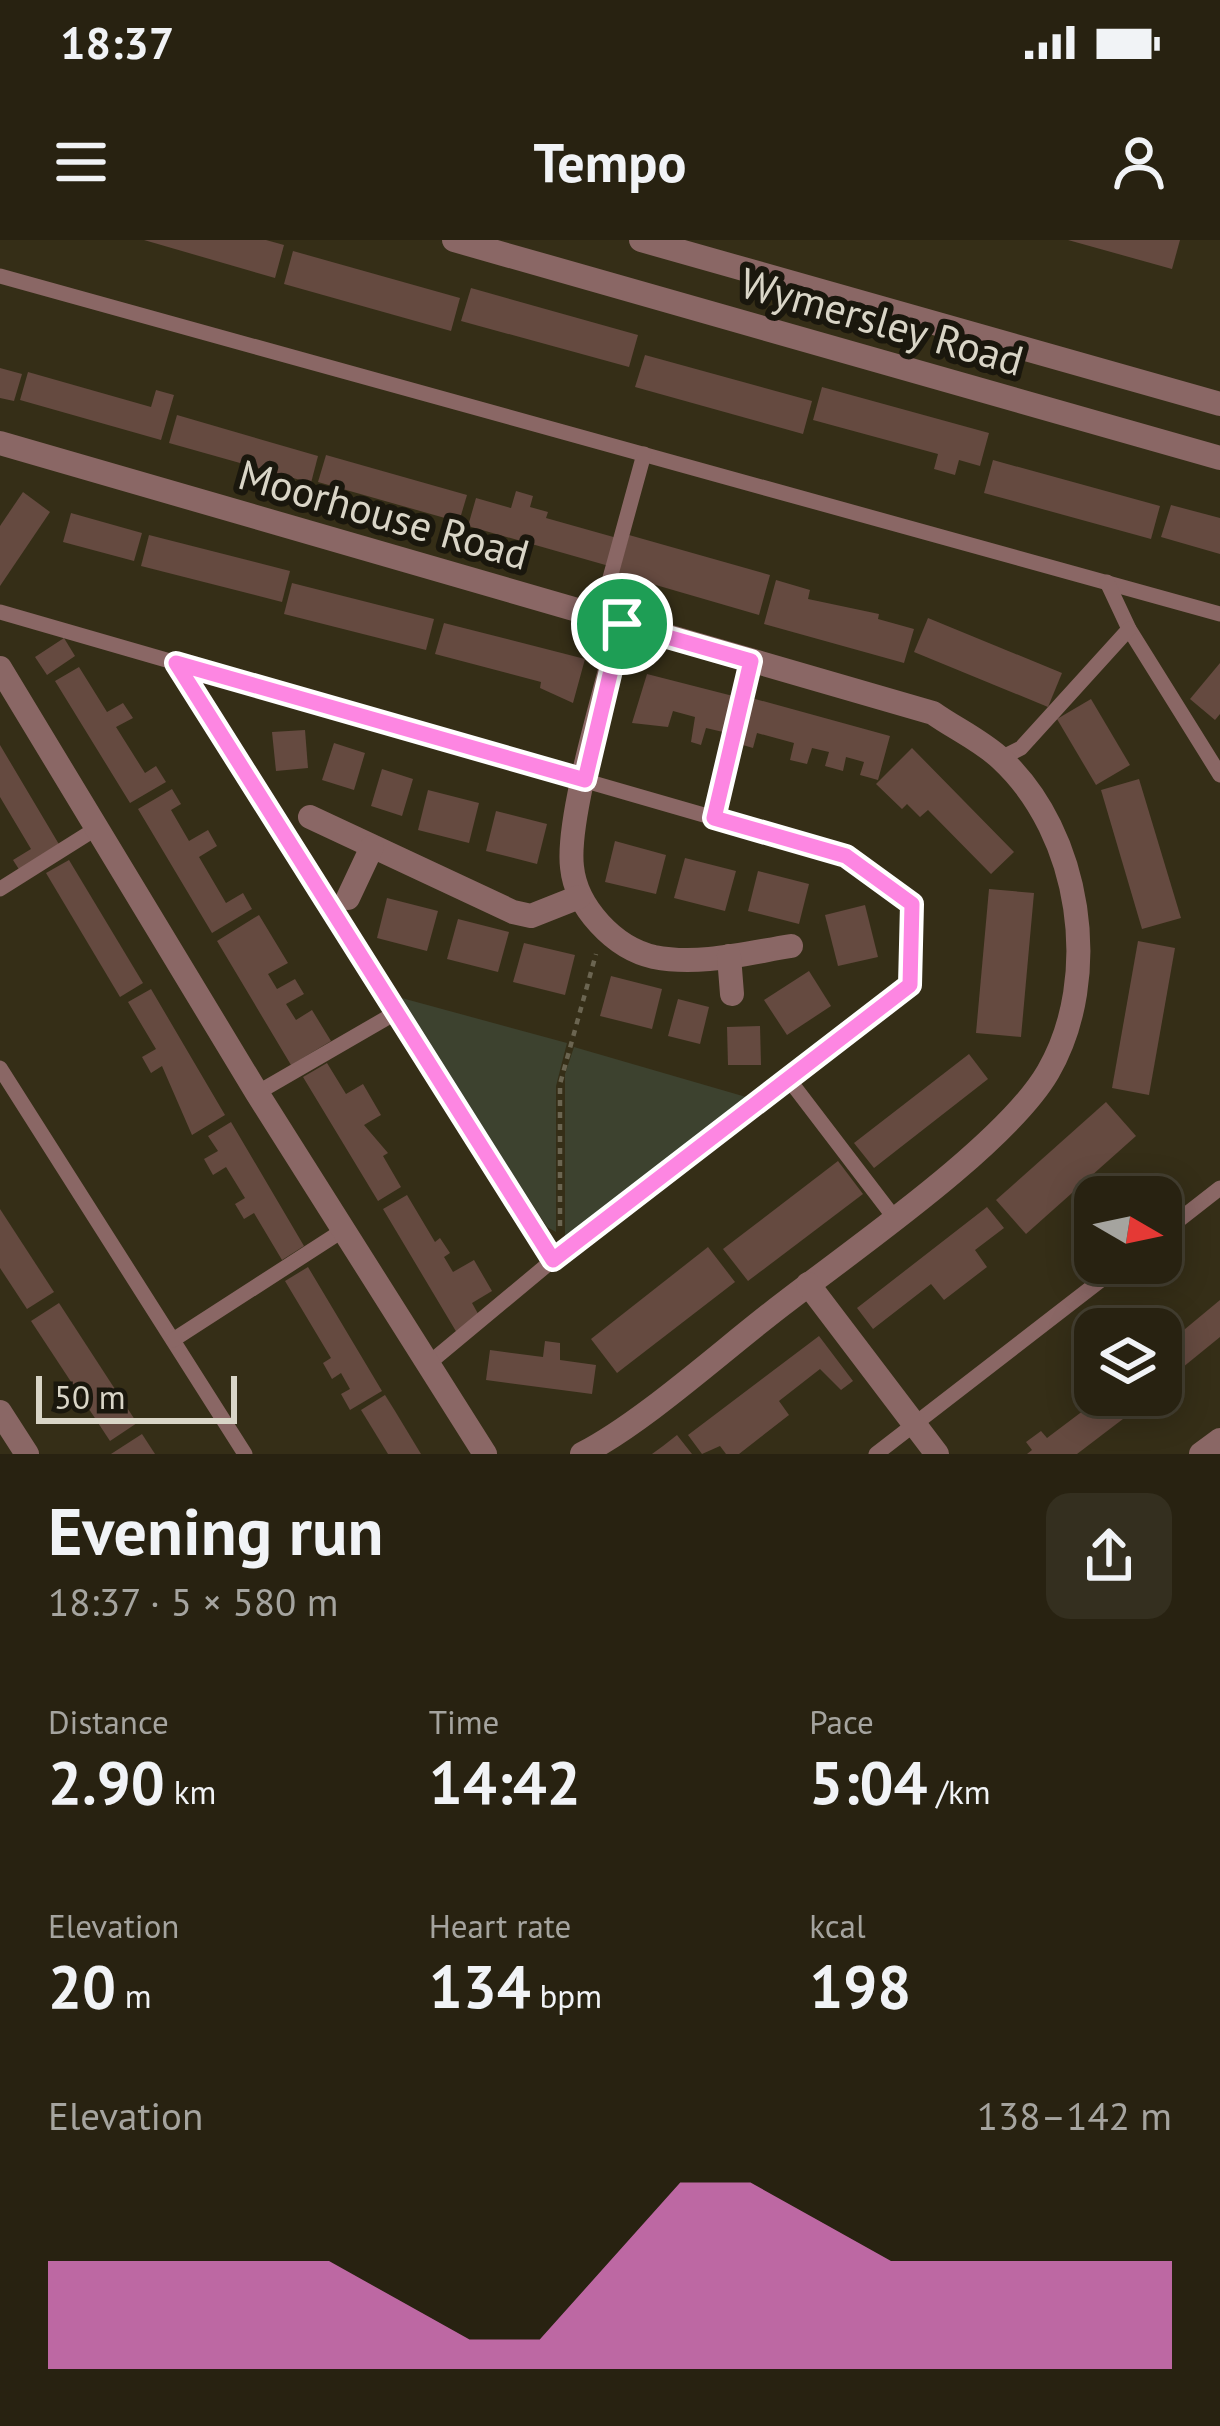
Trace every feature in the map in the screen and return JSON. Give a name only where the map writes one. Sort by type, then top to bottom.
[{"type":"street","name":"Wymersley Road","points":[[454,240],[1220,458]]},
{"type":"street","name":"Wymersley Road","points":[[640,240],[1220,404]]},
{"type":"street","name":"Moorhouse Road","points":[[0,443],[932,713],[1001,758],[1045,814],[1065,867],[1079,963],[1069,1016],[1047,1073],[988,1142],[582,1454]]},
{"type":"street","points":[[611,621],[571,864],[579,897],[603,928],[650,956],[692,961],[791,946]]},
{"type":"street","points":[[0,668],[257,1093],[485,1454]]},
{"type":"street","points":[[310,817],[513,912],[531,916],[579,897]]},
{"type":"street","points":[[348,898],[372,847]]},
{"type":"street","points":[[729,956],[732,994]]},
{"type":"street","points":[[808,1284],[938,1454]]},
{"type":"street","points":[[0,1412],[27,1454]]},
{"type":"lane","points":[[0,276],[1220,614]]},
{"type":"lane","points":[[611,621],[644,454]]},
{"type":"lane","points":[[1107,582],[1129,629],[1220,775]]},
{"type":"lane","points":[[0,611],[846,856],[912,904],[910,985],[553,1260],[428,1364]]},
{"type":"lane","points":[[1001,758],[1021,748],[1129,629]]},
{"type":"lane","points":[[714,818],[751,661]]},
{"type":"lane","points":[[176,663],[553,1260]]},
{"type":"lane","points":[[0,889],[97,828]]},
{"type":"lane","points":[[257,1093],[397,1012]]},
{"type":"lane","points":[[0,1068],[245,1454]]},
{"type":"lane","points":[[790,1081],[893,1216]]},
{"type":"lane","points":[[1182,1218],[1220,1188]]},
{"type":"lane","points":[[173,1340],[345,1229]]},
{"type":"lane","points":[[876,1454],[1096,1284]]},
{"type":"path","points":[[553,1260],[560,1233],[560,1084],[603,928]]},
{"type":"green space","points":[[398,997],[567,1043],[556,1086],[556,1232],[547,1227]]},
{"type":"green space","points":[[574,1047],[753,1099],[574,1239],[565,1240],[565,1074]]},
{"type":"building","points":[[144,240],[266,240],[284,245],[275,278]]},
{"type":"building","points":[[1068,240],[1180,240],[1172,269]]},
{"type":"building","points":[[293,251],[460,298],[451,331],[284,284]]},
{"type":"building","points":[[471,288],[638,335],[629,367],[461,321]]},
{"type":"building","points":[[645,355],[812,401],[803,434],[635,387]]},
{"type":"building","points":[[0,368],[22,374],[14,401],[0,398]]},
{"type":"building","points":[[28,372],[151,407],[156,390],[174,395],[161,440],[20,400]]},
{"type":"building","points":[[822,387],[989,433],[980,466],[959,460],[955,475],[934,469],[938,454],[813,420]]},
{"type":"building","points":[[177,415],[318,456],[311,483],[169,443]]},
{"type":"building","points":[[326,455],[467,495],[459,522],[318,482]]},
{"type":"building","points":[[993,460],[1160,506],[1151,539],[984,493]]},
{"type":"building","points":[[516,491],[533,496],[530,507],[548,512],[546,518],[617,538],[609,566],[468,526],[476,498],[511,508]]},
{"type":"building","points":[[23,492],[50,512],[0,586],[0,526]]},
{"type":"building","points":[[1171,505],[1220,518],[1220,554],[1161,537]]},
{"type":"building","points":[[71,513],[142,533],[134,561],[63,542]]},
{"type":"building","points":[[149,535],[290,571],[282,602],[141,566]]},
{"type":"building","points":[[629,535],[770,575],[759,615],[618,574]]},
{"type":"building","points":[[776,580],[810,590],[808,599],[879,614],[878,619],[914,629],[904,663],[764,624]]},
{"type":"building","points":[[292,583],[434,619],[426,650],[284,614]]},
{"type":"building","points":[[928,618],[1062,673],[1048,707],[914,652]]},
{"type":"building","points":[[444,623],[585,659],[573,703],[540,688],[541,682],[435,654]]},
{"type":"building","points":[[64,638],[75,656],[47,675],[35,657]]},
{"type":"building","points":[[1220,663],[1220,714],[1215,720],[1190,699]]},
{"type":"building","points":[[79,667],[107,712],[123,703],[133,718],[116,727],[145,773],[156,766],[166,782],[130,803],[55,681]]},
{"type":"building","points":[[647,674],[733,696],[723,732],[706,728],[701,745],[691,742],[695,717],[673,711],[668,727],[632,723]]},
{"type":"building","points":[[748,697],[890,736],[878,780],[860,775],[864,762],[846,757],[843,771],[825,766],[829,752],[812,748],[807,764],[790,760],[794,743],[757,733],[753,748],[736,743]]},
{"type":"building","points":[[1091,699],[1130,765],[1096,785],[1057,719]]},
{"type":"building","points":[[305,730],[308,768],[276,771],[272,732]]},
{"type":"building","points":[[334,743],[365,753],[354,790],[322,780]]},
{"type":"building","points":[[0,745],[60,846],[20,871],[13,860],[31,849],[0,797]]},
{"type":"building","points":[[912,748],[1014,852],[991,874],[928,810],[920,817],[907,804],[902,809],[876,784]]},
{"type":"building","points":[[382,769],[413,779],[402,816],[371,806]]},
{"type":"building","points":[[1139,779],[1181,918],[1142,929],[1101,790]]},
{"type":"building","points":[[172,789],[181,804],[171,810],[189,841],[208,830],[217,846],[199,857],[226,903],[243,893],[252,909],[212,933],[138,809]]},
{"type":"building","points":[[428,790],[479,803],[469,843],[418,830]]},
{"type":"building","points":[[496,811],[547,824],[537,864],[486,851]]},
{"type":"building","points":[[615,841],[666,855],[656,894],[605,882]]},
{"type":"building","points":[[685,858],[736,871],[725,911],[674,898]]},
{"type":"building","points":[[69,860],[143,983],[120,997],[46,873]]},
{"type":"building","points":[[758,871],[809,884],[799,924],[748,911]]},
{"type":"building","points":[[989,889],[1034,893],[1021,1037],[976,1033]]},
{"type":"building","points":[[387,898],[438,911],[427,951],[377,938]]},
{"type":"building","points":[[865,905],[878,957],[838,966],[825,915]]},
{"type":"building","points":[[259,915],[288,963],[268,974],[277,989],[295,979],[304,994],[286,1004],[296,1020],[312,1010],[331,1041],[291,1065],[217,941]]},
{"type":"building","points":[[458,919],[509,932],[498,972],[447,959]]},
{"type":"building","points":[[1138,941],[1175,948],[1149,1095],[1112,1088]]},
{"type":"building","points":[[524,943],[575,955],[565,995],[513,982]]},
{"type":"building","points":[[809,971],[831,1006],[787,1035],[764,1000]]},
{"type":"building","points":[[611,976],[662,989],[652,1029],[600,1016]]},
{"type":"building","points":[[151,989],[225,1115],[192,1135],[162,1066],[151,1073],[142,1057],[156,1049],[128,1002]]},
{"type":"building","points":[[678,999],[709,1007],[700,1044],[668,1036]]},
{"type":"building","points":[[760,1026],[761,1065],[728,1065],[727,1027]]},
{"type":"building","points":[[969,1054],[988,1079],[874,1168],[854,1143]]},
{"type":"building","points":[[327,1063],[346,1094],[363,1084],[381,1115],[364,1125],[388,1153],[383,1156],[401,1187],[378,1201],[303,1077]]},
{"type":"building","points":[[1106,1102],[1136,1136],[1091,1176],[1074,1176],[1074,1191],[1026,1234],[996,1200]]},
{"type":"building","points":[[231,1122],[304,1246],[282,1260],[254,1213],[244,1219],[235,1204],[245,1198],[226,1167],[213,1175],[204,1159],[218,1151],[208,1136]]},
{"type":"building","points":[[838,1161],[863,1194],[748,1281],[723,1249]]},
{"type":"building","points":[[407,1195],[435,1242],[440,1238],[450,1253],[444,1257],[453,1272],[474,1260],[492,1291],[472,1303],[481,1319],[457,1333],[383,1209]]},
{"type":"building","points":[[987,1207],[1004,1228],[975,1250],[987,1267],[944,1300],[931,1284],[873,1329],[857,1308]]},
{"type":"building","points":[[0,1209],[54,1292],[27,1309],[0,1268]]},
{"type":"building","points":[[708,1247],[735,1282],[617,1373],[591,1339]]},
{"type":"building","points":[[308,1267],[382,1391],[350,1410],[341,1394],[350,1389],[341,1373],[332,1379],[323,1363],[331,1358],[285,1281]]},
{"type":"building","points":[[1220,1300],[1220,1337],[1182,1368],[1182,1332]]},
{"type":"building","points":[[59,1303],[137,1423],[110,1441],[31,1321]]},
{"type":"building","points":[[819,1336],[853,1381],[841,1390],[820,1369],[779,1401],[789,1415],[739,1454],[726,1454],[720,1446],[702,1454],[688,1435]]},
{"type":"building","points":[[545,1341],[560,1343],[560,1360],[596,1365],[592,1394],[486,1380],[490,1350],[543,1357]]},
{"type":"building","points":[[385,1395],[421,1454],[388,1454],[361,1410]]},
{"type":"building","points":[[1076,1416],[1127,1416],[1077,1454],[1027,1454],[1032,1450],[1026,1442],[1041,1431],[1047,1438]]},
{"type":"building","points":[[142,1434],[155,1454],[111,1454]]},
{"type":"building","points":[[677,1435],[692,1454],[652,1454],[663,1446]]},
{"type":"route","points":[[622,624],[751,661],[714,818],[846,856],[912,904],[910,985],[553,1260],[176,663],[585,780],[622,624]]}]
